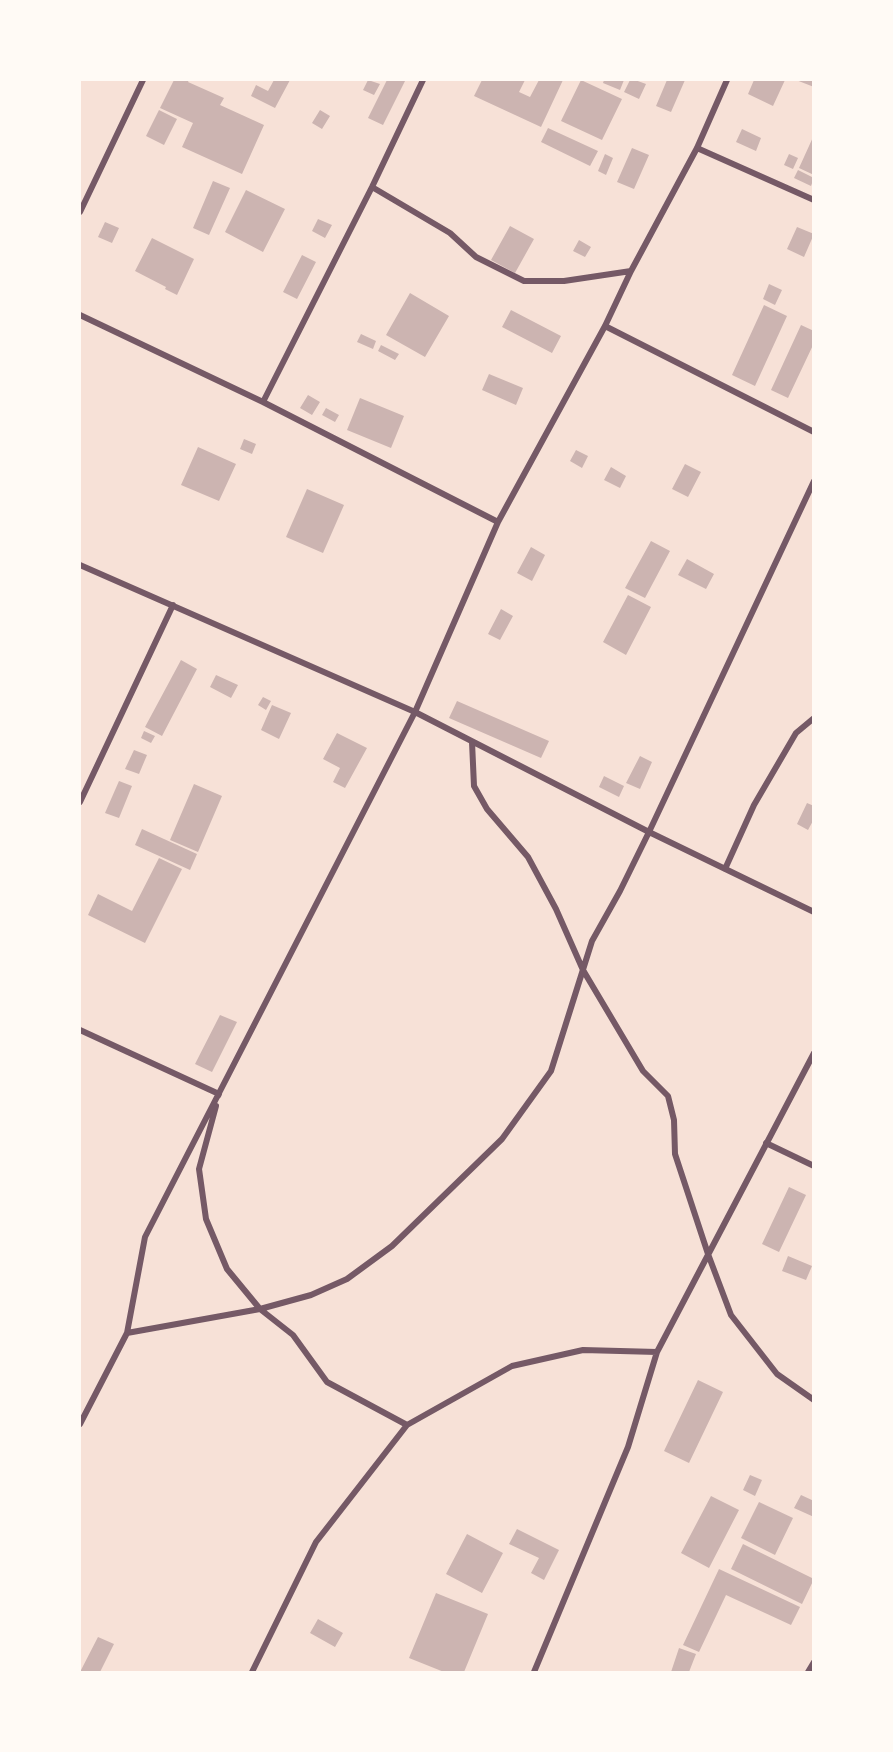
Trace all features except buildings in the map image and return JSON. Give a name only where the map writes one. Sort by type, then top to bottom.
[{"type":"street","points":[[80,212],[143,80]]},
{"type":"street","points":[[263,402],[372,188],[423,80]]},
{"type":"street","points":[[80,1424],[127,1333],[145,1237],[415,712],[498,522],[605,326],[631,271],[697,148],[727,80]]},
{"type":"street","points":[[697,148],[813,200]]},
{"type":"street","points":[[372,188],[450,233],[476,257],[524,281],[564,281],[631,271]]},
{"type":"street","points":[[80,315],[263,402],[498,522]]},
{"type":"street","points":[[605,326],[813,432]]},
{"type":"street","points":[[127,1333],[260,1309],[311,1295],[346,1279],[392,1246],[502,1138],[551,1071],[592,942],[649,832],[813,481]]},
{"type":"street","points":[[80,565],[415,712],[649,832],[813,912]]},
{"type":"street","points":[[80,802],[173,605]]},
{"type":"street","points":[[725,869],[754,805],[796,733],[813,718]]},
{"type":"street","points":[[472,742],[474,786],[487,809],[528,857],[556,909],[583,970],[643,1071],[668,1096],[674,1120],[675,1154],[731,1315],[777,1374],[813,1400]]},
{"type":"street","points":[[80,1030],[219,1094]]},
{"type":"street","points":[[534,1672],[628,1447],[657,1352],[813,1053]]},
{"type":"street","points":[[219,1094],[199,1169],[206,1219],[227,1269],[260,1309],[293,1335],[327,1382],[407,1425]]},
{"type":"street","points":[[766,1143],[813,1166]]},
{"type":"street","points":[[252,1672],[316,1542],[407,1425],[512,1366],[583,1350],[657,1352]]},
{"type":"street","points":[[808,1672],[813,1662]]}]
